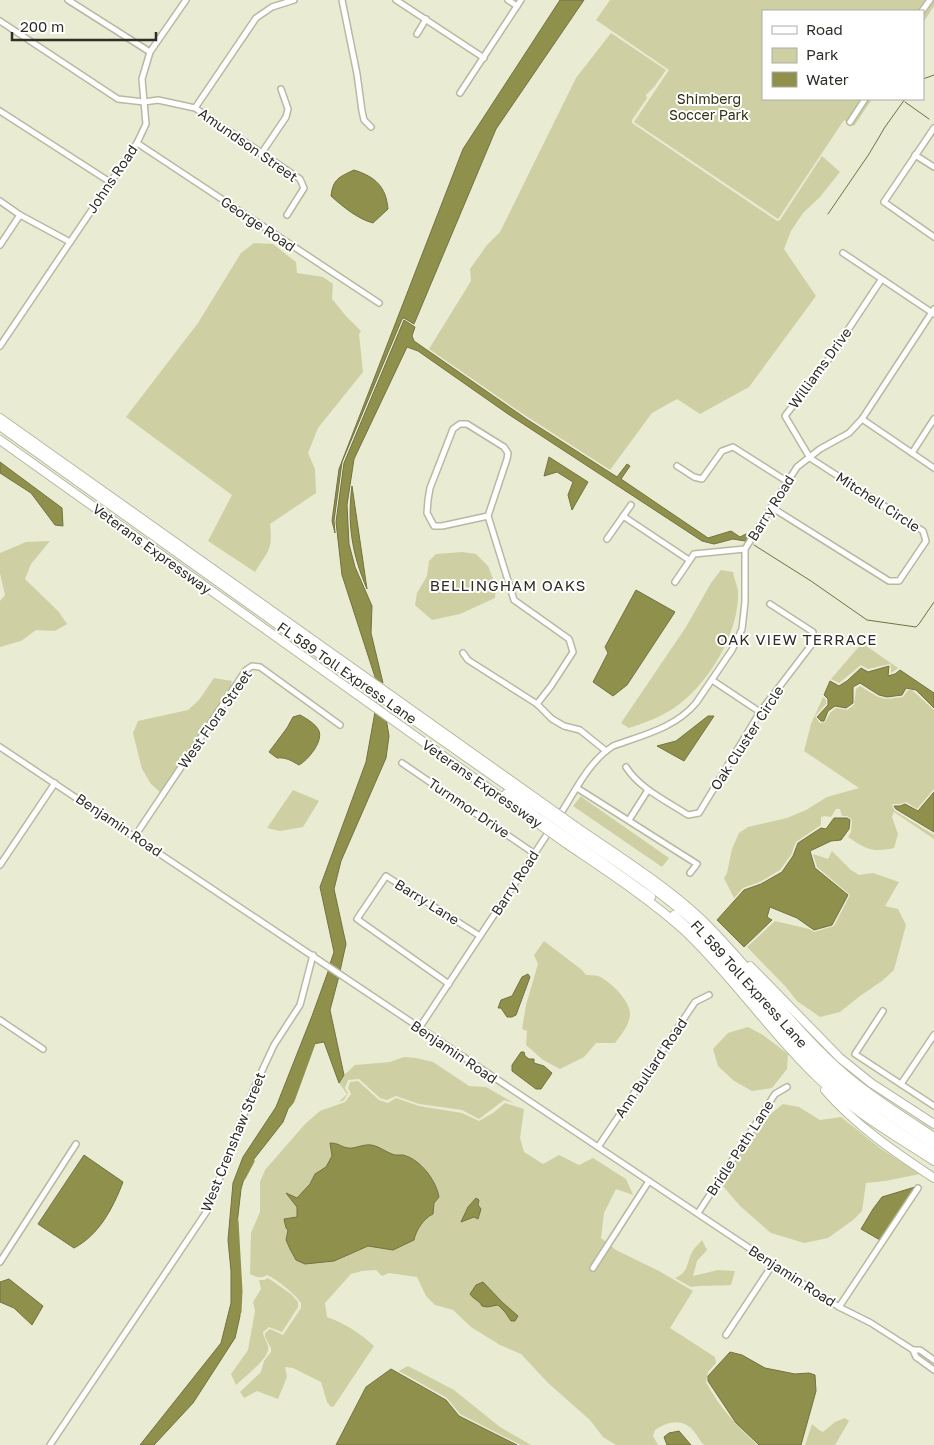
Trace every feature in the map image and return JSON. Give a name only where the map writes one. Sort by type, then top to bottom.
[{"type":"highway","name":"Veterans Expressway","points":[[0,418],[363,680],[538,812],[570,834],[666,890],[700,919],[729,948],[833,1064],[863,1090],[934,1137]]},
{"type":"highway","name":"FL 589 Toll Express Lane","points":[[0,426],[363,680]]},
{"type":"highway","name":"Veterans Expressway","points":[[0,440],[434,750],[538,812],[570,834],[684,931],[817,1078],[864,1115],[934,1161]]},
{"type":"highway","name":"FL 589 Toll Express Lane","points":[[570,834],[661,895],[696,923],[802,1042],[838,1078],[871,1104],[934,1145]]},
{"type":"highway","name":"FL 589 Toll Express Lane","points":[[570,834],[691,929],[809,1061],[832,1083],[870,1113],[934,1154]]},
{"type":"highway","points":[[729,948],[764,980],[840,1058],[871,1083],[934,1124]]},
{"type":"highway","points":[[817,1078],[850,1116],[896,1152],[934,1178]]},
{"type":"street","points":[[68,0],[150,52]]},
{"type":"street","name":"Johns Road","points":[[0,346],[137,144],[146,124],[142,79],[150,52],[186,0]]},
{"type":"street","points":[[269,0],[272,7]]},
{"type":"street","points":[[195,108],[256,18],[272,7],[294,0]]},
{"type":"street","points":[[342,0],[364,120],[371,127]]},
{"type":"street","points":[[396,0],[484,58]]},
{"type":"street","points":[[508,0],[517,6]]},
{"type":"street","points":[[460,93],[521,0]]},
{"type":"street","points":[[417,34],[426,19]]},
{"type":"street","name":"Amundson Street","points":[[0,21],[118,99],[144,102],[158,100],[195,108],[300,179],[304,188],[287,215]]},
{"type":"street","points":[[261,154],[286,117],[288,109],[281,89]]},
{"type":"street","points":[[850,122],[864,100]]},
{"type":"street","points":[[0,111],[110,182]]},
{"type":"street","points":[[934,128],[884,202],[934,238]]},
{"type":"street","name":"George Road","points":[[137,144],[379,303]]},
{"type":"street","points":[[915,155],[934,167]]},
{"type":"street","points":[[0,202],[70,242]]},
{"type":"street","points":[[0,245],[20,214]]},
{"type":"street","points":[[843,252],[881,280],[933,312]]},
{"type":"street","name":"Williams Drive","points":[[810,458],[785,416],[828,360],[881,280]]},
{"type":"street","name":"Barry Road","points":[[420,1027],[593,763],[613,746],[668,726],[691,710],[732,650],[742,629],[745,602],[745,549],[797,467],[820,449],[849,433],[862,419],[933,312]]},
{"type":"street","points":[[862,419],[934,468]]},
{"type":"street","points":[[912,453],[934,419]]},
{"type":"street","points":[[488,516],[434,526],[427,513],[430,488],[453,429],[460,424],[467,424],[504,447],[508,453],[488,516],[514,600],[569,639],[573,652],[552,686],[537,704]]},
{"type":"street","points":[[677,466],[694,477],[702,479],[722,451],[733,447],[788,482]]},
{"type":"street","name":"Mitchell Circle","points":[[771,507],[889,582],[899,581],[926,541],[923,531],[810,458]]},
{"type":"street","points":[[607,539],[631,504]]},
{"type":"street","points":[[623,516],[689,560]]},
{"type":"street","points":[[675,582],[694,554],[745,549]]},
{"type":"street","name":"Oak Cluster Circle","points":[[626,767],[632,777],[648,790],[688,815],[699,813],[760,712],[812,644],[813,632],[770,604]]},
{"type":"street","points":[[463,653],[468,660],[537,704],[552,719],[564,726],[580,730],[606,751]]},
{"type":"street","name":"West Flora Street","points":[[135,836],[246,670],[252,666],[260,667],[340,725]]},
{"type":"street","points":[[712,680],[760,712]]},
{"type":"street","name":"Benjamin Road","points":[[0,747],[773,1264],[839,1307],[871,1323],[913,1350],[920,1350],[934,1360]]},
{"type":"street","name":"Turnmor Drive","points":[[402,763],[535,854]]},
{"type":"street","points":[[0,865],[55,783]]},
{"type":"street","points":[[577,788],[697,864],[690,873]]},
{"type":"street","points":[[629,820],[648,790]]},
{"type":"street","name":"Barry Lane","points":[[449,984],[357,919],[386,876],[480,936]]},
{"type":"street","name":"West Crenshaw Street","points":[[50,1445],[207,1210],[254,1088],[274,1046],[300,1005],[313,955]]},
{"type":"street","name":"Ann Bullard Road","points":[[598,1147],[695,1002],[709,995]]},
{"type":"street","points":[[883,1011],[855,1054],[934,1106]]},
{"type":"street","points":[[0,1020],[43,1049]]},
{"type":"street","points":[[901,1084],[934,1035]]},
{"type":"street","name":"Bridle Path Lane","points":[[698,1213],[775,1094],[786,1087]]},
{"type":"street","points":[[0,1262],[76,1144]]},
{"type":"street","points":[[593,1268],[649,1181]]},
{"type":"street","points":[[839,1307],[918,1188]]},
{"type":"street","points":[[726,1335],[773,1264]]},
{"type":"street","name":"Benjamin Road","points":[[913,1350],[916,1358],[934,1370]]},
{"type":"green space","name":"Shimberg Soccer Park","points":[[610,0],[934,0],[934,6],[924,21],[924,10],[762,10],[762,100],[871,100],[854,126],[844,120],[778,219],[634,122],[669,70],[596,20]]},
{"type":"green space","points":[[611,33],[666,70],[646,95],[647,98],[632,120],[632,123],[777,221],[780,220],[822,156],[840,172],[820,197],[803,213],[791,231],[784,249],[816,296],[749,387],[700,414],[677,399],[652,413],[610,470],[523,414],[429,349],[471,281],[470,269],[487,245],[500,232],[576,78]]},
{"type":"green space","points":[[254,243],[273,244],[296,262],[297,273],[323,277],[333,284],[332,299],[361,331],[359,334],[363,372],[318,428],[308,453],[315,469],[316,493],[270,524],[270,545],[255,572],[208,541],[232,495],[126,417],[198,323],[241,253]]},
{"type":"green space","points":[[50,541],[31,564],[25,579],[59,612],[67,624],[55,631],[36,630],[21,641],[0,647],[0,601],[5,595],[0,573],[0,553],[26,542]]},
{"type":"green space","points":[[462,552],[476,554],[488,566],[496,586],[495,598],[460,614],[432,620],[415,605],[417,593],[427,576],[429,561],[436,554]]},
{"type":"green space","points":[[721,570],[733,572],[738,591],[734,623],[720,656],[699,686],[687,698],[663,714],[629,728],[621,723],[686,627],[711,583]]},
{"type":"green space","points":[[862,643],[898,668],[891,673],[890,664],[868,669],[861,665],[839,683],[831,679]]},
{"type":"green space","points":[[214,678],[232,681],[230,689],[161,793],[151,784],[142,769],[133,733],[138,721],[188,710],[199,700]]},
{"type":"green space","points":[[860,686],[878,697],[887,699],[903,697],[908,690],[912,690],[934,710],[934,789],[917,809],[906,802],[892,805],[895,811],[934,835],[934,839],[894,812],[892,817],[898,834],[894,848],[869,849],[848,837],[851,832],[852,820],[847,816],[842,816],[840,809],[836,809],[831,817],[821,817],[821,825],[796,842],[791,855],[780,870],[760,882],[743,888],[734,898],[724,878],[727,873],[732,849],[739,833],[748,827],[787,818],[806,810],[827,797],[859,788],[804,751],[811,724],[823,697],[826,700],[826,704],[815,716],[820,723],[825,722],[830,713],[836,708],[847,710],[854,705],[856,689]]},
{"type":"green space","points":[[293,790],[319,801],[303,827],[280,831],[267,828]]},
{"type":"green space","points":[[581,796],[669,858],[662,867],[573,806]]},
{"type":"green space","points":[[832,851],[851,870],[859,875],[873,873],[899,882],[885,906],[898,909],[906,925],[894,970],[840,1012],[820,1017],[797,1001],[747,947],[775,921],[809,929],[814,932],[834,926],[850,895],[817,867],[813,854],[828,859]]},
{"type":"green space","points":[[544,941],[586,975],[598,976],[608,982],[619,992],[627,1004],[630,1015],[628,1023],[615,1043],[596,1043],[584,1057],[560,1069],[543,1060],[526,1045],[527,1031],[522,1029],[526,1005],[538,964],[534,955]]},
{"type":"green space","points":[[748,1027],[763,1035],[788,1054],[787,1069],[772,1088],[752,1091],[734,1081],[718,1066],[713,1049],[728,1033]]},
{"type":"green space","points":[[404,1057],[433,1062],[469,1086],[486,1087],[514,1103],[504,1100],[479,1119],[462,1110],[419,1104],[396,1096],[387,1100],[380,1098],[359,1079],[348,1080],[345,1088],[348,1093],[344,1100],[339,1102],[347,1094],[339,1083],[343,1076],[355,1065],[390,1062]]},
{"type":"green space","points":[[358,1081],[379,1100],[388,1103],[396,1098],[419,1106],[462,1113],[479,1121],[505,1103],[524,1109],[520,1138],[524,1152],[543,1164],[559,1155],[579,1165],[593,1158],[626,1179],[633,1195],[616,1189],[604,1213],[601,1238],[616,1250],[659,1271],[693,1291],[670,1328],[715,1357],[716,1363],[708,1372],[706,1382],[729,1416],[757,1445],[704,1445],[692,1429],[683,1423],[674,1422],[655,1430],[653,1436],[658,1445],[616,1445],[603,1437],[590,1420],[548,1383],[521,1354],[500,1345],[471,1327],[453,1310],[435,1305],[426,1296],[417,1277],[389,1273],[382,1276],[376,1270],[351,1274],[325,1303],[327,1317],[352,1329],[374,1346],[334,1406],[331,1407],[327,1402],[321,1382],[293,1368],[285,1367],[287,1377],[278,1399],[257,1391],[244,1398],[240,1392],[261,1372],[264,1361],[271,1352],[265,1333],[270,1329],[283,1335],[301,1308],[299,1300],[276,1280],[267,1275],[259,1277],[250,1274],[251,1233],[260,1212],[260,1182],[265,1170],[305,1124],[320,1111],[345,1102],[351,1094],[348,1088],[350,1082]]},
{"type":"green space","points":[[783,1104],[799,1107],[820,1120],[841,1117],[880,1148],[920,1174],[866,1183],[862,1211],[828,1238],[804,1243],[771,1233],[740,1206],[722,1185],[763,1120]]},
{"type":"green space","points":[[702,1240],[707,1250],[697,1261],[693,1276],[718,1270],[735,1271],[731,1285],[691,1287],[675,1278],[683,1273],[692,1252]]},
{"type":"green space","points":[[268,1278],[291,1294],[298,1302],[298,1307],[282,1332],[269,1327],[263,1332],[268,1346],[266,1354],[259,1364],[236,1385],[231,1374],[248,1350],[255,1311],[253,1302],[261,1289],[259,1280]]},
{"type":"green space","points":[[408,1366],[454,1390],[500,1427],[531,1445],[521,1445],[460,1414],[447,1398],[399,1371]]},
{"type":"green space","points":[[845,1418],[849,1421],[835,1445],[805,1445],[812,1424],[823,1432],[835,1422]]},
{"type":"water","points":[[560,0],[584,0],[496,129],[414,324],[404,318],[402,319],[342,462],[334,521],[335,533],[332,521],[339,469],[463,149]]},
{"type":"water","points":[[354,170],[374,180],[385,195],[388,209],[373,223],[351,212],[331,196],[335,182]]},
{"type":"water","points":[[404,320],[415,327],[412,336],[414,341],[528,420],[617,477],[627,464],[630,466],[621,479],[708,538],[731,531],[740,537],[746,534],[749,536],[745,541],[733,539],[714,544],[702,541],[508,414],[418,351],[407,347],[354,459],[347,505],[349,544],[355,567],[372,606],[371,633],[383,683],[375,677],[342,575],[336,522],[344,463]]},
{"type":"water","points":[[549,457],[588,482],[572,510],[568,495],[573,482],[557,472],[544,476]]},
{"type":"water","points":[[0,462],[62,508],[63,526],[55,525],[31,493],[0,473]]},
{"type":"water","points":[[352,486],[367,589],[354,551],[352,539],[350,513]]},
{"type":"water","points":[[636,590],[675,612],[627,685],[613,696],[593,682],[608,653],[605,647]]},
{"type":"water","points":[[889,666],[888,676],[900,670],[934,693],[934,708],[916,690],[906,688],[902,695],[887,697],[879,695],[860,683],[853,687],[853,703],[846,708],[835,706],[828,711],[824,721],[817,717],[828,705],[828,699],[824,695],[830,681],[839,686],[861,668],[868,672]]},
{"type":"water","points":[[375,712],[386,718],[389,736],[386,758],[341,861],[334,889],[346,944],[340,971],[330,964],[334,952],[320,887],[366,762]]},
{"type":"water","points":[[300,715],[316,726],[320,735],[314,750],[299,765],[286,759],[277,758],[269,752],[293,717]]},
{"type":"water","points":[[708,716],[714,716],[684,761],[657,746],[676,741]]},
{"type":"water","points":[[934,792],[934,832],[894,806],[905,804],[918,811]]},
{"type":"water","points":[[834,818],[847,818],[850,820],[849,829],[841,840],[831,841],[810,851],[815,868],[848,895],[832,925],[814,930],[797,918],[770,907],[767,917],[772,920],[744,947],[717,920],[744,890],[761,884],[782,872],[793,856],[798,843],[821,828],[826,829]]},
{"type":"water","points":[[329,969],[339,976],[330,1010],[344,1075],[339,1083],[324,1042],[313,1044],[283,1122],[247,1168],[241,1189],[236,1233],[240,1316],[235,1338],[193,1403],[154,1445],[140,1445],[221,1343],[231,1303],[231,1271],[228,1240],[233,1183],[243,1157],[276,1107]]},
{"type":"water","points":[[528,974],[530,977],[516,1015],[507,1017],[501,1008],[498,1008],[501,1000],[512,996],[522,977]]},
{"type":"water","points":[[521,1052],[524,1052],[525,1056],[529,1059],[534,1059],[534,1063],[544,1066],[552,1073],[541,1089],[536,1089],[512,1071],[512,1065]]},
{"type":"water","points":[[330,1143],[348,1148],[374,1146],[395,1155],[409,1157],[426,1171],[431,1177],[439,1197],[434,1203],[433,1214],[421,1225],[414,1240],[393,1250],[368,1246],[334,1261],[305,1264],[296,1260],[286,1240],[288,1230],[284,1219],[297,1217],[297,1207],[286,1193],[297,1198],[310,1184],[315,1174],[326,1167],[332,1156]]},
{"type":"water","points":[[84,1155],[123,1182],[104,1220],[91,1236],[74,1248],[38,1224]]},
{"type":"water","points":[[915,1187],[880,1240],[861,1229],[882,1197]]},
{"type":"water","points":[[476,1198],[479,1200],[478,1205],[481,1209],[478,1219],[474,1217],[461,1222],[468,1207]]},
{"type":"water","points":[[9,1279],[43,1306],[32,1325],[14,1308],[0,1302],[0,1282]]},
{"type":"water","points":[[483,1282],[518,1316],[515,1321],[511,1321],[498,1305],[482,1306],[471,1296],[470,1294],[476,1285]]},
{"type":"water","points":[[730,1352],[742,1355],[765,1368],[795,1374],[809,1373],[815,1375],[816,1391],[801,1445],[759,1445],[736,1423],[708,1381],[708,1376]]},
{"type":"water","points":[[391,1369],[446,1400],[459,1416],[517,1445],[336,1445],[366,1387]]},
{"type":"water","points":[[679,1431],[691,1445],[667,1445],[664,1437],[669,1433]]},
{"type":"waterway","points":[[924,79],[934,75]]},
{"type":"waterway","points":[[828,214],[904,100]]},
{"type":"waterway","points":[[905,102],[929,119]]},
{"type":"waterway","points":[[754,545],[811,581],[867,620],[916,627],[934,602]]},
{"type":"waterway","points":[[377,674],[379,710]]},
{"type":"waterway","points":[[288,1106],[292,1101],[315,1038]]},
{"type":"waterway","points":[[243,1178],[252,1161]]},
{"type":"waterway","points":[[236,1221],[240,1291],[239,1312]]},
{"type":"district","name":"BELLINGHAM OAKS","points":[[508,586]]},
{"type":"district","name":"OAK VIEW TERRACE","points":[[797,640]]}]
